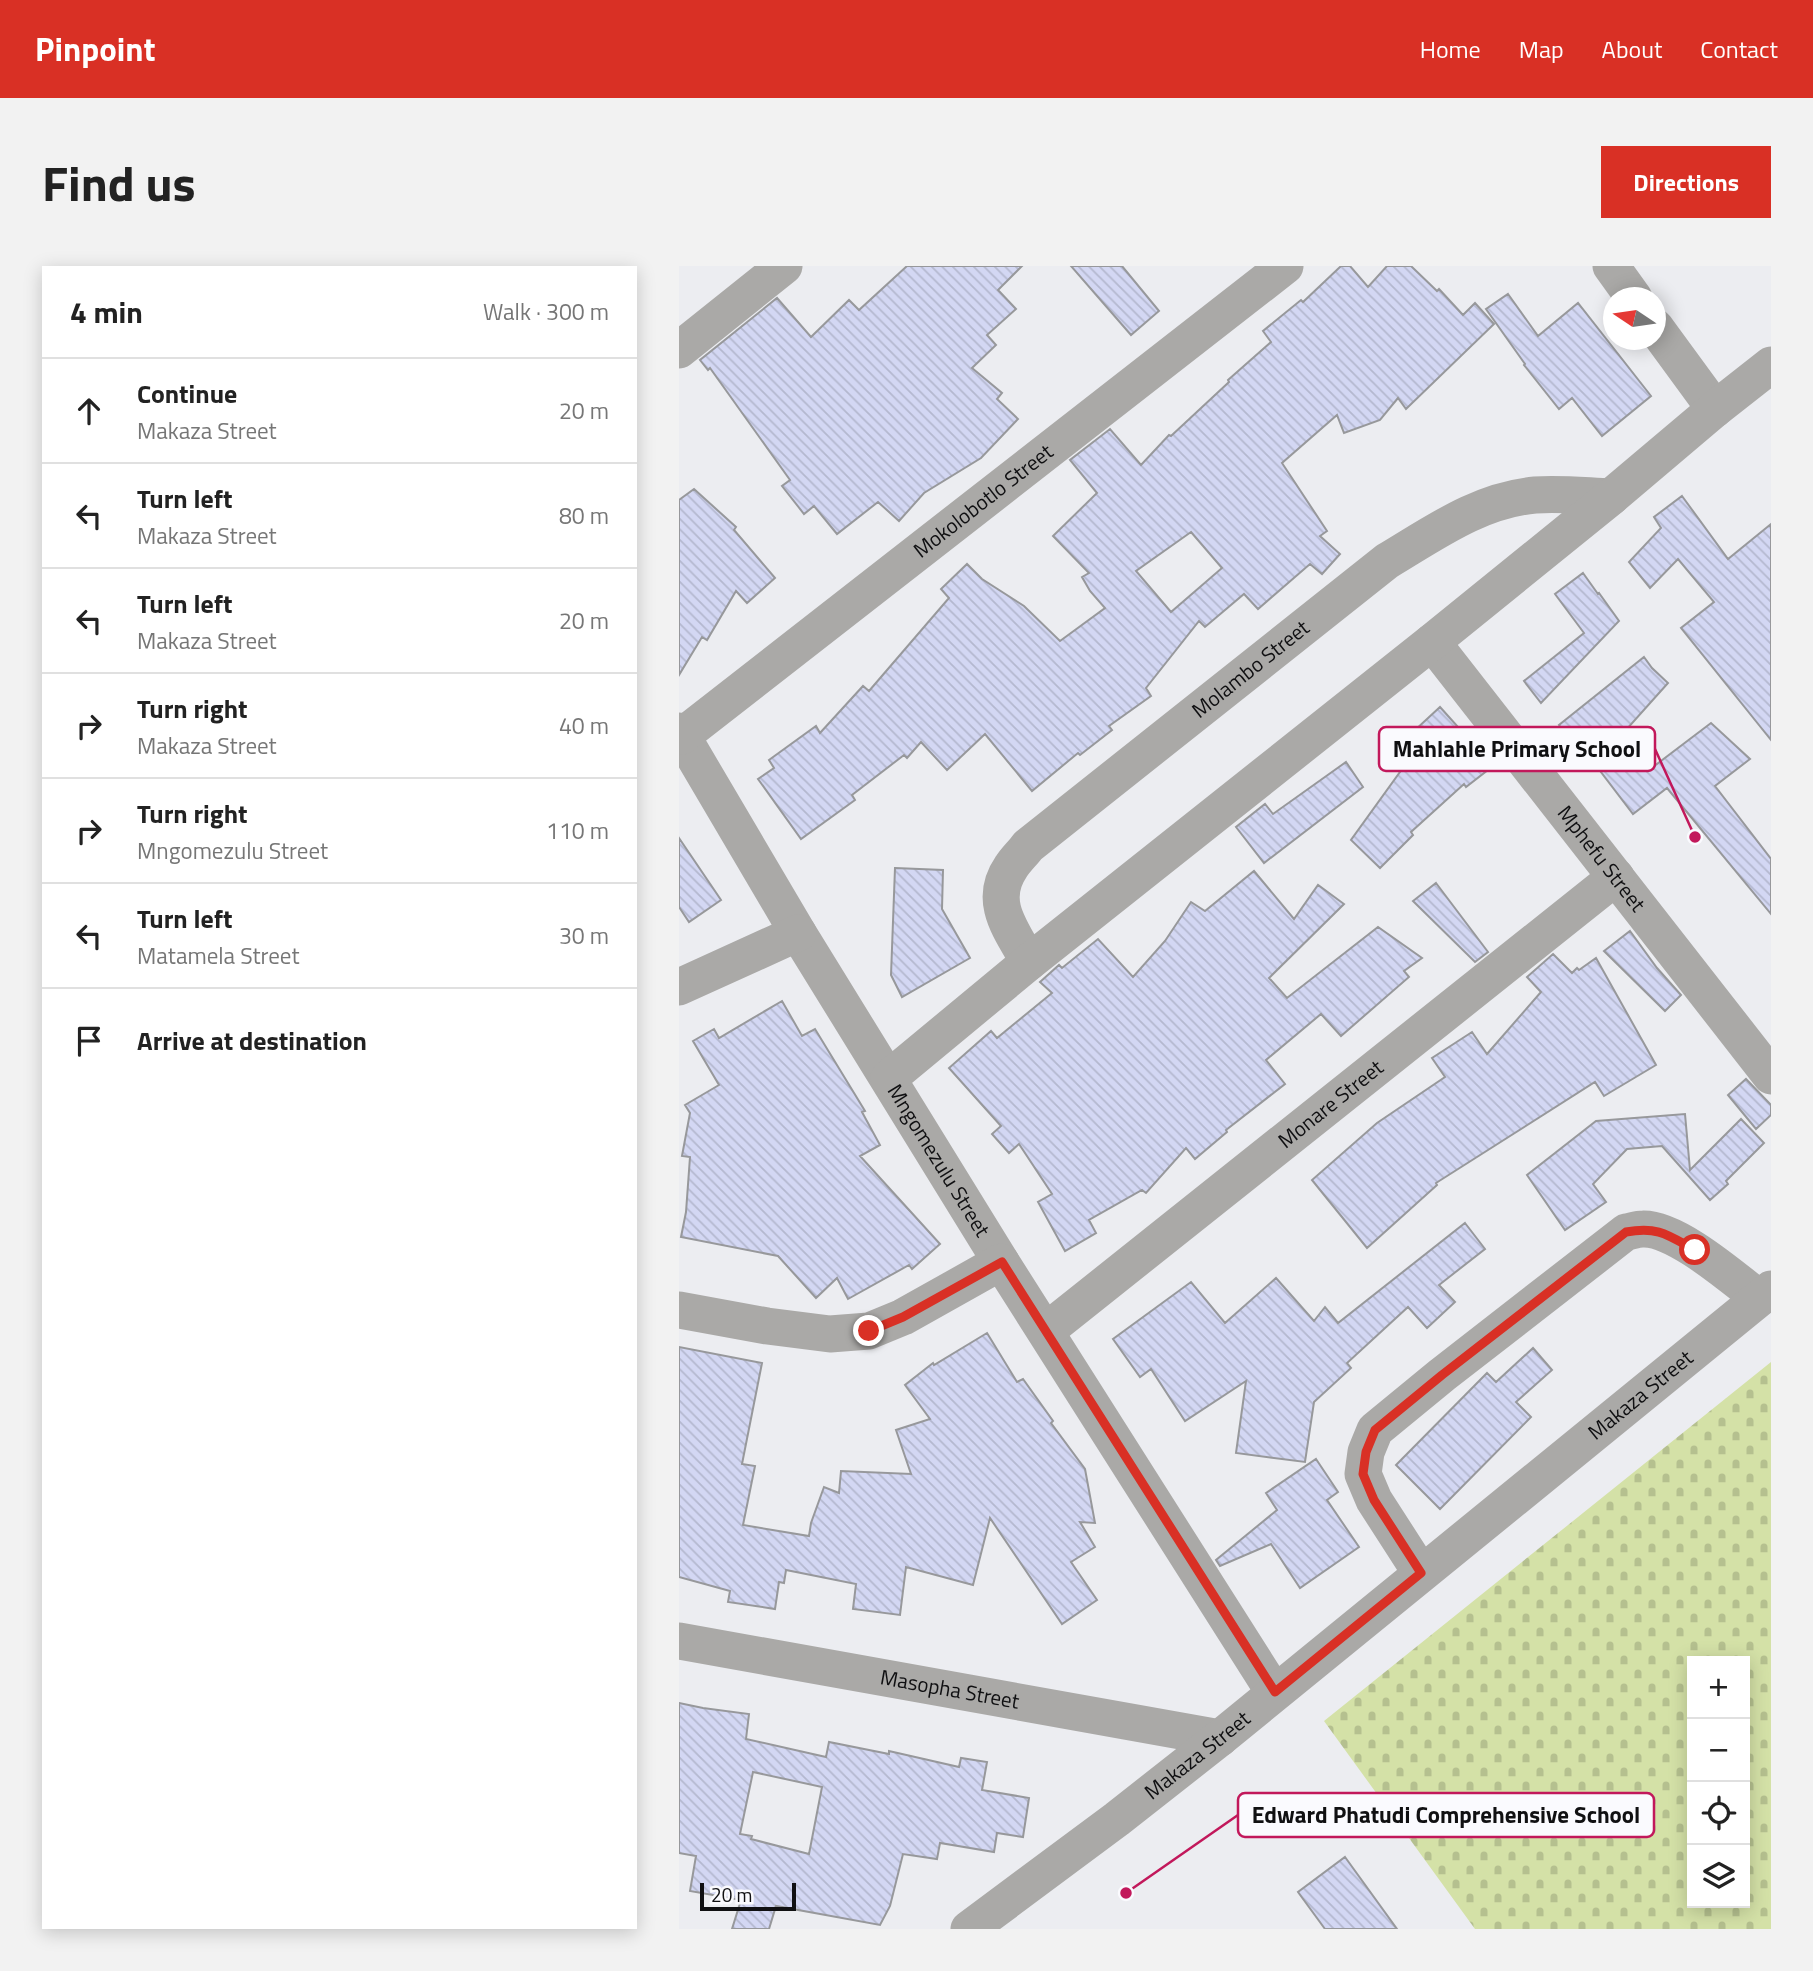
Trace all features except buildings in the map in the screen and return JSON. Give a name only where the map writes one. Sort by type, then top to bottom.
[{"type":"street","points":[[679,350],[785,266]]},
{"type":"street","name":"Mokolobotlo Street","points":[[681,733],[1285,266]]},
{"type":"street","points":[[1611,266],[1626,287]]},
{"type":"street","points":[[1666,342],[1715,409]]},
{"type":"street","points":[[889,1078],[1029,962],[1432,642],[1771,365]]},
{"type":"street","name":"Molambo Street","points":[[1029,962],[1002,913],[1001,891],[1010,868],[1028,846],[1387,561],[1472,511],[1501,501],[1536,495],[1611,497]]},
{"type":"street","name":"Mphefu Street","points":[[1432,642],[1771,1076]]},
{"type":"street","name":"Mngomezulu Street","points":[[681,733],[798,933],[1002,1262],[1275,1692]]},
{"type":"street","name":"Monare Street","points":[[1046,1331],[1616,877]]},
{"type":"street","points":[[679,988],[798,933]]},
{"type":"street","name":"Makaza Street","points":[[968,1929],[1117,1819],[1220,1738],[1765,1293],[1665,1233],[1644,1228],[1626,1232],[1442,1375],[1375,1430],[1366,1452],[1363,1474],[1374,1500],[1421,1573]]},
{"type":"street","points":[[679,1310],[830,1334],[869,1331],[903,1317],[1002,1262]]},
{"type":"street","name":"Masopha Street","points":[[679,1641],[1220,1738]]},
{"type":"green space","points":[[1771,1362],[1771,1929],[1475,1929],[1324,1721]]},
{"type":"place","name":"Mahlahle Primary School","points":[[1695,837]]},
{"type":"place","name":"Edward Phatudi Comprehensive School","points":[[1126,1893]]},
{"type":"route","points":[[869,1331],[903,1317],[1002,1262],[1275,1692],[1421,1573],[1374,1500],[1363,1474],[1366,1452],[1375,1430],[1626,1232],[1644,1228],[1665,1233],[1695,1250]]}]
